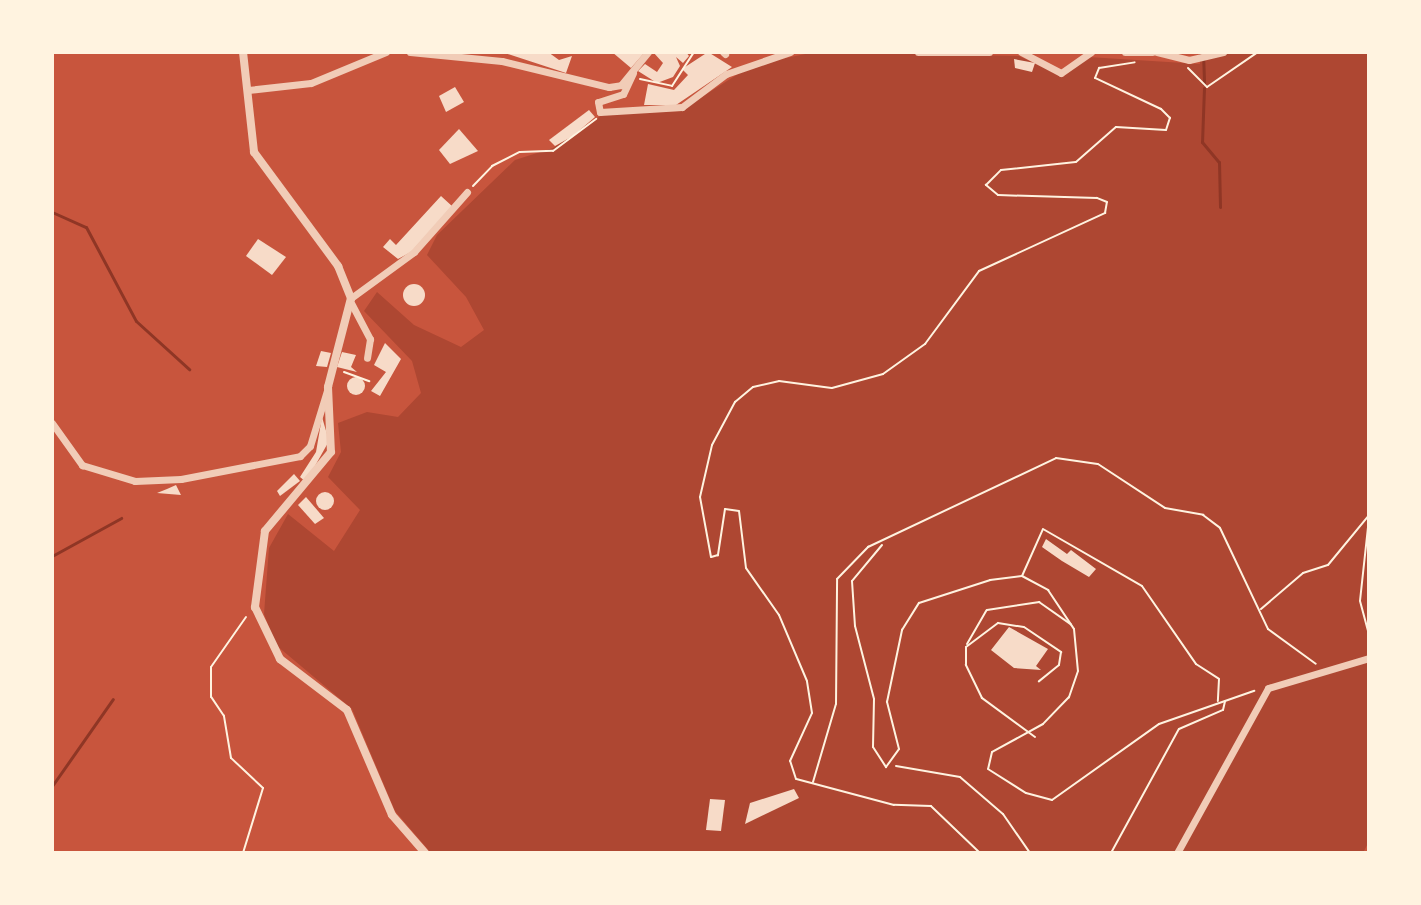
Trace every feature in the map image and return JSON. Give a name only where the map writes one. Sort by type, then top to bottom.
[{"type":"street","points":[[243,52],[254,152],[338,266],[350,300],[370,339],[367,358]]},
{"type":"street","points":[[248,90],[311,83],[386,52]]},
{"type":"street","points":[[410,52],[502,61],[609,87],[634,75]]},
{"type":"street","points":[[648,52],[623,94],[598,102],[600,112],[682,107],[726,74],[790,52]]},
{"type":"street","points":[[918,52],[989,52]]},
{"type":"street","points":[[1021,52],[1061,73],[1072,55],[1090,52]]},
{"type":"street","points":[[1125,52],[1154,52],[1186,60],[1220,55]]},
{"type":"street","points":[[52,423],[82,465],[135,481],[181,479],[300,456],[310,446],[350,300],[414,252],[467,192]]},
{"type":"street","points":[[329,385],[331,452],[265,531],[255,607],[280,659],[347,710],[392,815],[425,853]]},
{"type":"street","points":[[1177,853],[1268,688],[1319,668],[1369,658]]},
{"type":"path","points":[[1186,60],[1207,87],[1258,52]]},
{"type":"path","points":[[634,75],[672,86],[693,53]]},
{"type":"path","points":[[980,853],[931,806],[796,779],[790,761],[812,713],[807,681],[779,615],[746,568],[735,506],[721,518],[718,555],[706,551],[700,497],[712,445],[735,402],[753,387],[779,381],[832,388],[883,374],[925,344],[967,280],[1105,213],[1107,202],[1097,198],[998,195],[986,185],[1001,170],[1076,162],[1116,127],[1166,130],[1170,118],[1161,109],[1095,78],[1099,68],[1140,61]]},
{"type":"path","points":[[467,192],[492,166],[520,152],[553,151],[600,112]]},
{"type":"path","points":[[332,369],[369,381]]},
{"type":"path","points":[[812,784],[836,704],[833,589],[856,557],[1032,466],[1077,457],[1165,508],[1203,515],[1220,528],[1268,629],[1319,668]]},
{"type":"path","points":[[1261,610],[1303,573],[1328,565],[1369,516]]},
{"type":"path","points":[[1369,516],[1360,574],[1369,635]]},
{"type":"path","points":[[1022,576],[1043,529],[1142,586],[1196,664],[1219,679],[1218,703]]},
{"type":"path","points":[[882,545],[852,581],[855,626],[874,699],[873,747],[886,767],[960,777],[1003,814],[1030,853]]},
{"type":"path","points":[[894,766],[900,732],[887,702],[890,678],[902,630],[919,603],[1022,576],[1048,590],[1074,629],[1078,671],[1069,697],[1043,724],[1023,729],[992,752],[988,769],[1052,800],[1159,724],[1268,688]]},
{"type":"path","points":[[1035,737],[982,698],[966,665],[966,647],[987,610],[1039,602],[1074,629]]},
{"type":"path","points":[[243,853],[263,788],[231,758],[224,716],[211,697],[211,667],[223,640],[255,607]]},
{"type":"path","points":[[966,647],[998,623],[1040,634],[1061,652],[1059,665],[1039,681]]},
{"type":"path","points":[[1111,853],[1179,729],[1223,710],[1225,700]]},
{"type":"shaded area","points":[[815,52],[1019,56],[1063,77],[1088,57],[1200,64],[1199,52],[1369,52],[1369,841],[1363,853],[431,853],[395,811],[352,709],[276,645],[264,614],[269,548],[288,514],[334,551],[360,510],[328,477],[341,452],[338,423],[367,412],[398,417],[421,393],[412,361],[364,311],[377,292],[414,325],[461,347],[484,330],[466,297],[427,255],[437,235],[515,160],[553,148],[602,115],[680,111],[752,65]]},
{"type":"building","points":[[502,52],[548,52],[559,60],[572,56],[566,73]]},
{"type":"building","points":[[612,52],[645,52],[631,68]]},
{"type":"building","points":[[653,52],[686,52],[689,56],[683,63],[676,57],[680,66],[673,77],[657,83],[638,71],[645,64],[657,72],[663,63]]},
{"type":"building","points":[[708,52],[732,67],[676,105],[644,105],[648,84],[674,90],[688,75],[682,69]]},
{"type":"building","points":[[1014,59],[1035,63],[1032,72],[1015,68]]},
{"type":"building","points":[[455,87],[464,102],[446,112],[439,96]]},
{"type":"building","points":[[589,110],[595,117],[573,136],[555,146],[549,140]]},
{"type":"building","points":[[459,129],[478,151],[450,164],[439,150]]},
{"type":"building","points":[[441,196],[453,207],[411,252],[398,259],[383,247],[390,239],[396,245]]},
{"type":"building","points":[[258,239],[286,257],[272,275],[246,256]]},
{"type":"building","points":[[410,284],[418,284],[425,295],[418,306],[410,306],[403,299],[403,291]]},
{"type":"building","points":[[385,343],[401,359],[380,396],[371,391],[386,372],[374,365]]},
{"type":"building","points":[[321,351],[331,353],[327,367],[316,366]]},
{"type":"building","points":[[342,352],[356,355],[351,367],[357,372],[337,367]]},
{"type":"building","points":[[356,377],[365,386],[356,395],[347,386]]},
{"type":"building","points":[[322,417],[329,441],[306,482],[300,477],[316,452]]},
{"type":"building","points":[[294,474],[300,481],[280,496],[277,491]]},
{"type":"building","points":[[176,485],[181,495],[157,493],[167,489]]},
{"type":"building","points":[[325,492],[334,501],[325,510],[316,501]]},
{"type":"building","points":[[306,497],[324,518],[315,524],[298,505]]},
{"type":"building","points":[[1046,539],[1067,554],[1071,550],[1096,569],[1089,577],[1062,561],[1042,547]]},
{"type":"building","points":[[1009,627],[1048,649],[1036,666],[1041,670],[1014,668],[991,650]]},
{"type":"building","points":[[794,789],[799,798],[745,824],[750,803]]},
{"type":"building","points":[[710,799],[725,800],[721,831],[706,830]]},
{"type":"waterway","points":[[1203,52],[1204,84]]},
{"type":"waterway","points":[[1204,88],[1202,142],[1219,162],[1220,207]]},
{"type":"waterway","points":[[52,212],[86,227],[136,321],[189,369]]},
{"type":"waterway","points":[[52,556],[121,518]]},
{"type":"waterway","points":[[52,786],[113,699]]}]
